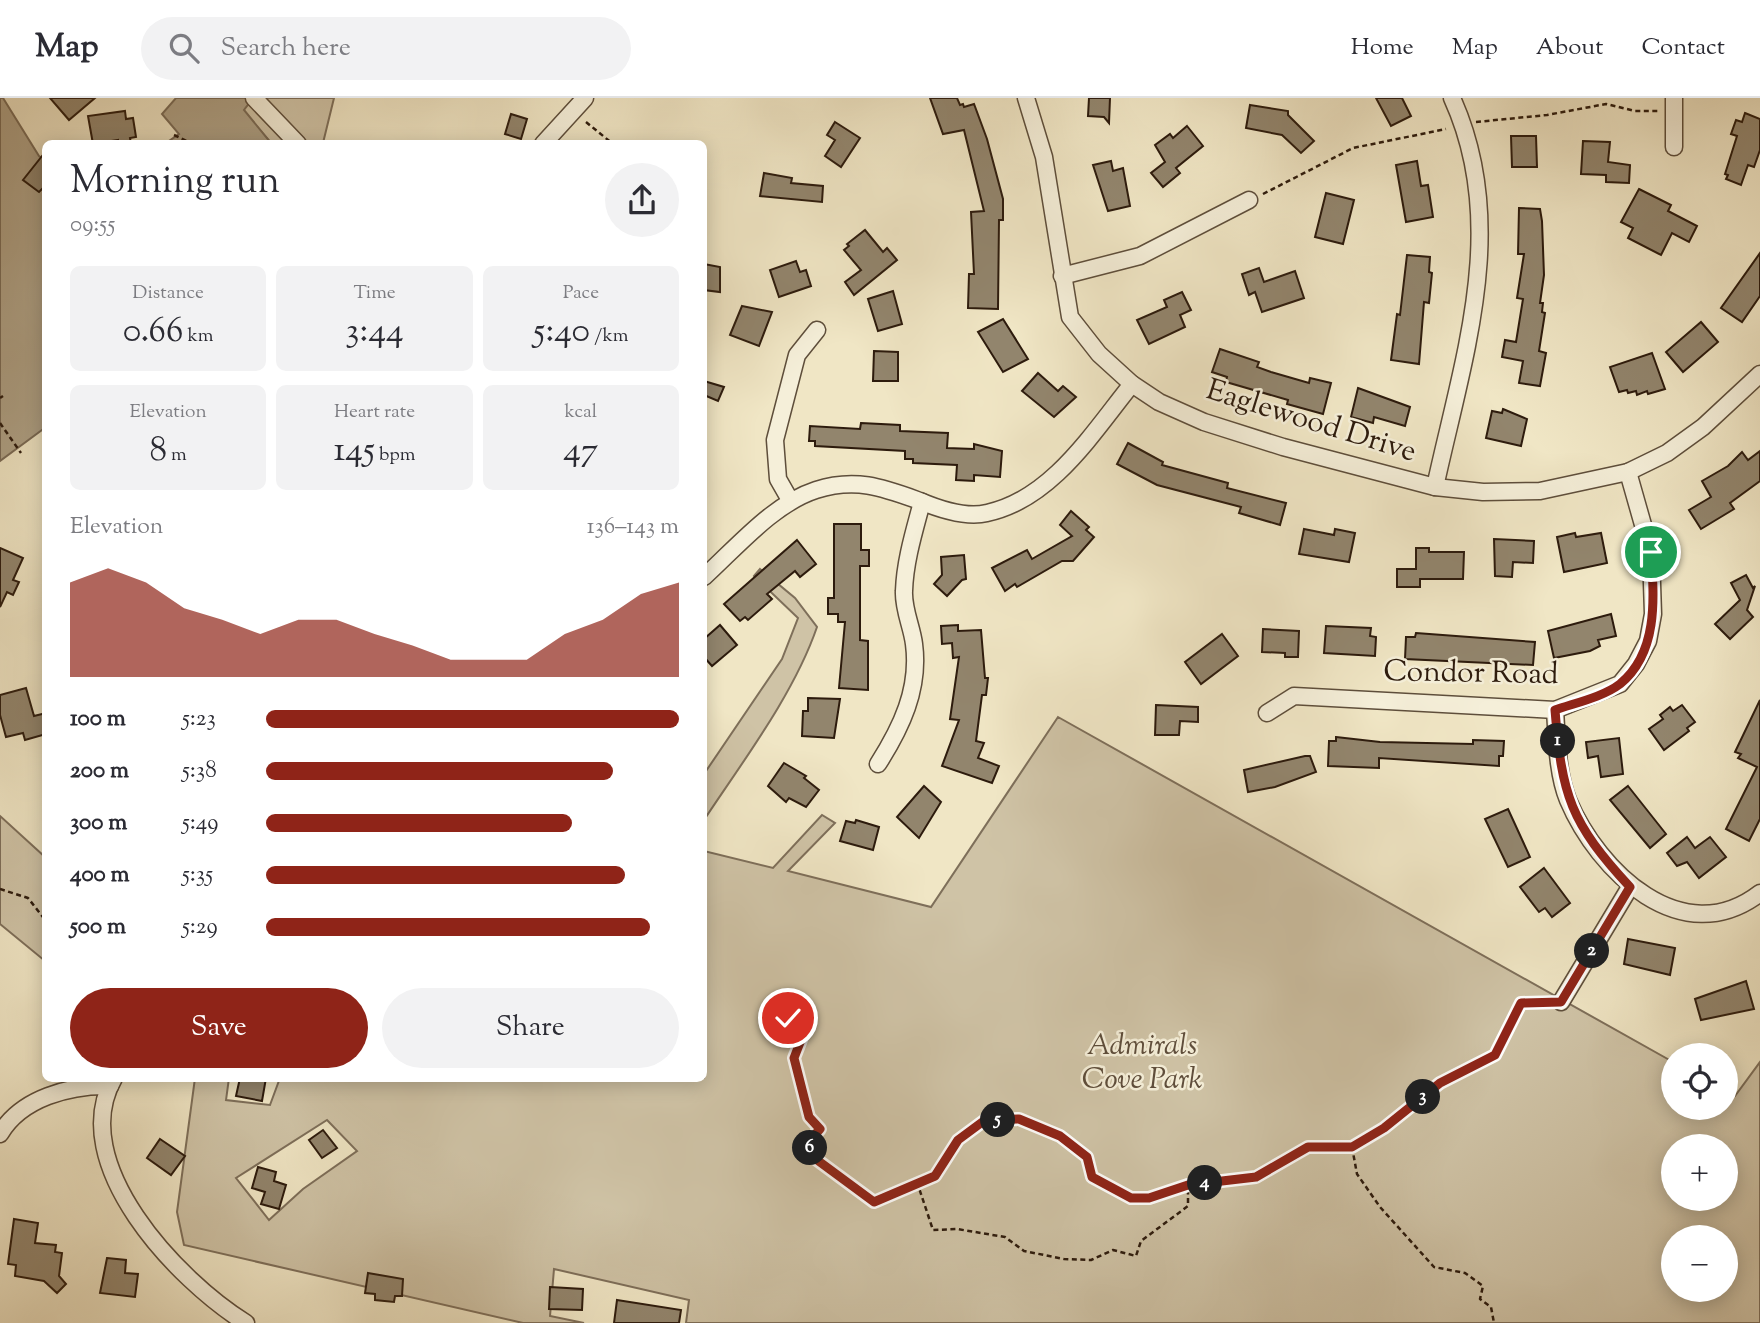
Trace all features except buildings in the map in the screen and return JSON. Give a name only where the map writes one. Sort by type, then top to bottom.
[{"type":"street","points":[[254,98],[292,138]]},
{"type":"street","points":[[547,140],[585,98]]},
{"type":"street","name":"Eaglewood Drive","points":[[1026,98],[1044,158],[1059,233],[1062,276],[1070,317],[1099,354],[1132,384],[1159,402],[1204,422],[1283,447],[1435,488],[1483,492],[1540,491],[1628,472],[1667,453],[1703,427],[1760,374]]},
{"type":"street","points":[[1435,488],[1472,312],[1482,238],[1480,193],[1468,132],[1452,98]]},
{"type":"street","points":[[1674,98],[1674,147]]},
{"type":"street","points":[[1062,276],[1140,256],[1250,200]]},
{"type":"street","points":[[790,500],[778,479],[775,440],[797,355],[817,330]]},
{"type":"street","points":[[707,575],[790,500],[818,489],[851,484],[884,486],[955,512],[986,514],[1028,498],[1079,450],[1132,384]]},
{"type":"street","name":"Condor Road","points":[[1266,713],[1294,696],[1555,710],[1620,684],[1648,641],[1653,614],[1651,552],[1628,472]]},
{"type":"street","points":[[878,764],[898,732],[915,675],[914,644],[903,595],[906,564],[922,502]]},
{"type":"street","points":[[1555,710],[1560,768],[1567,799],[1589,840],[1630,887],[1658,903],[1687,912],[1718,912],[1746,903],[1760,893]]},
{"type":"street","points":[[1561,1002],[1630,887]]},
{"type":"street","points":[[0,1134],[24,1106],[83,1086],[112,1082],[103,1105],[103,1139],[109,1161],[130,1204],[173,1263],[206,1294],[246,1323]]},
{"type":"path","points":[[572,112],[608,140]]},
{"type":"path","points":[[174,135],[185,140]]},
{"type":"path","points":[[0,423],[21,453]]},
{"type":"path","points":[[0,890],[28,898],[42,917]]},
{"type":"path","points":[[786,989],[788,1018],[806,1027],[794,1058],[809,1117],[820,1129],[812,1138],[809,1154],[874,1202],[935,1176],[958,1140],[985,1120],[1019,1119],[1060,1136],[1087,1157],[1092,1177],[1131,1198],[1149,1198],[1188,1185],[1256,1177],[1308,1147],[1352,1147],[1384,1128],[1440,1083],[1495,1055],[1521,1003],[1561,1002]]},
{"type":"path","points":[[1352,1147],[1357,1174],[1380,1207],[1434,1267],[1465,1273],[1483,1286],[1480,1299],[1491,1307],[1494,1323]]},
{"type":"path","points":[[917,1182],[933,1230],[957,1229],[1005,1237],[1024,1251],[1064,1259],[1091,1260],[1113,1251],[1136,1256],[1141,1241],[1188,1206],[1188,1185]]},
{"type":"green space","points":[[253,98],[334,98],[324,140],[268,140],[243,110]]},
{"type":"green space","points":[[760,569],[795,598],[817,627],[781,702],[707,816],[707,770],[782,659],[798,618],[754,576]]},
{"type":"green space","name":"Admirals Cove Park","points":[[1058,717],[1661,1055],[1661,1120],[1738,1120],[1738,1092],[1760,1062],[1760,1323],[686,1323],[689,1300],[554,1269],[550,1316],[584,1323],[523,1323],[184,1245],[177,1212],[194,1082],[228,1082],[226,1100],[270,1105],[279,1082],[707,1082],[707,852],[773,868],[822,815],[835,823],[788,871],[931,907]],"holes":[[[327,1120],[357,1151],[303,1189],[269,1220],[236,1178]]]},
{"type":"green space","points":[[0,816],[42,854],[42,959],[0,924]]},
{"type":"shaded area","points":[[0,98],[3,98],[42,158],[42,430],[0,461]]},
{"type":"shaded area","points":[[176,98],[253,98],[244,110],[269,140],[170,140],[179,134],[162,114]]},
{"type":"route","points":[[788,1018],[806,1027],[794,1058],[809,1117],[820,1129],[812,1138],[809,1154],[874,1202],[935,1176],[958,1140],[985,1120],[1019,1119],[1060,1136],[1087,1157],[1092,1177],[1131,1198],[1149,1198],[1188,1185],[1256,1177],[1308,1147],[1352,1147],[1384,1128],[1440,1083],[1495,1055],[1521,1003],[1561,1002],[1630,887],[1589,840],[1567,799],[1560,768],[1555,710],[1620,684],[1636,663],[1648,641],[1653,614],[1651,552]]}]
